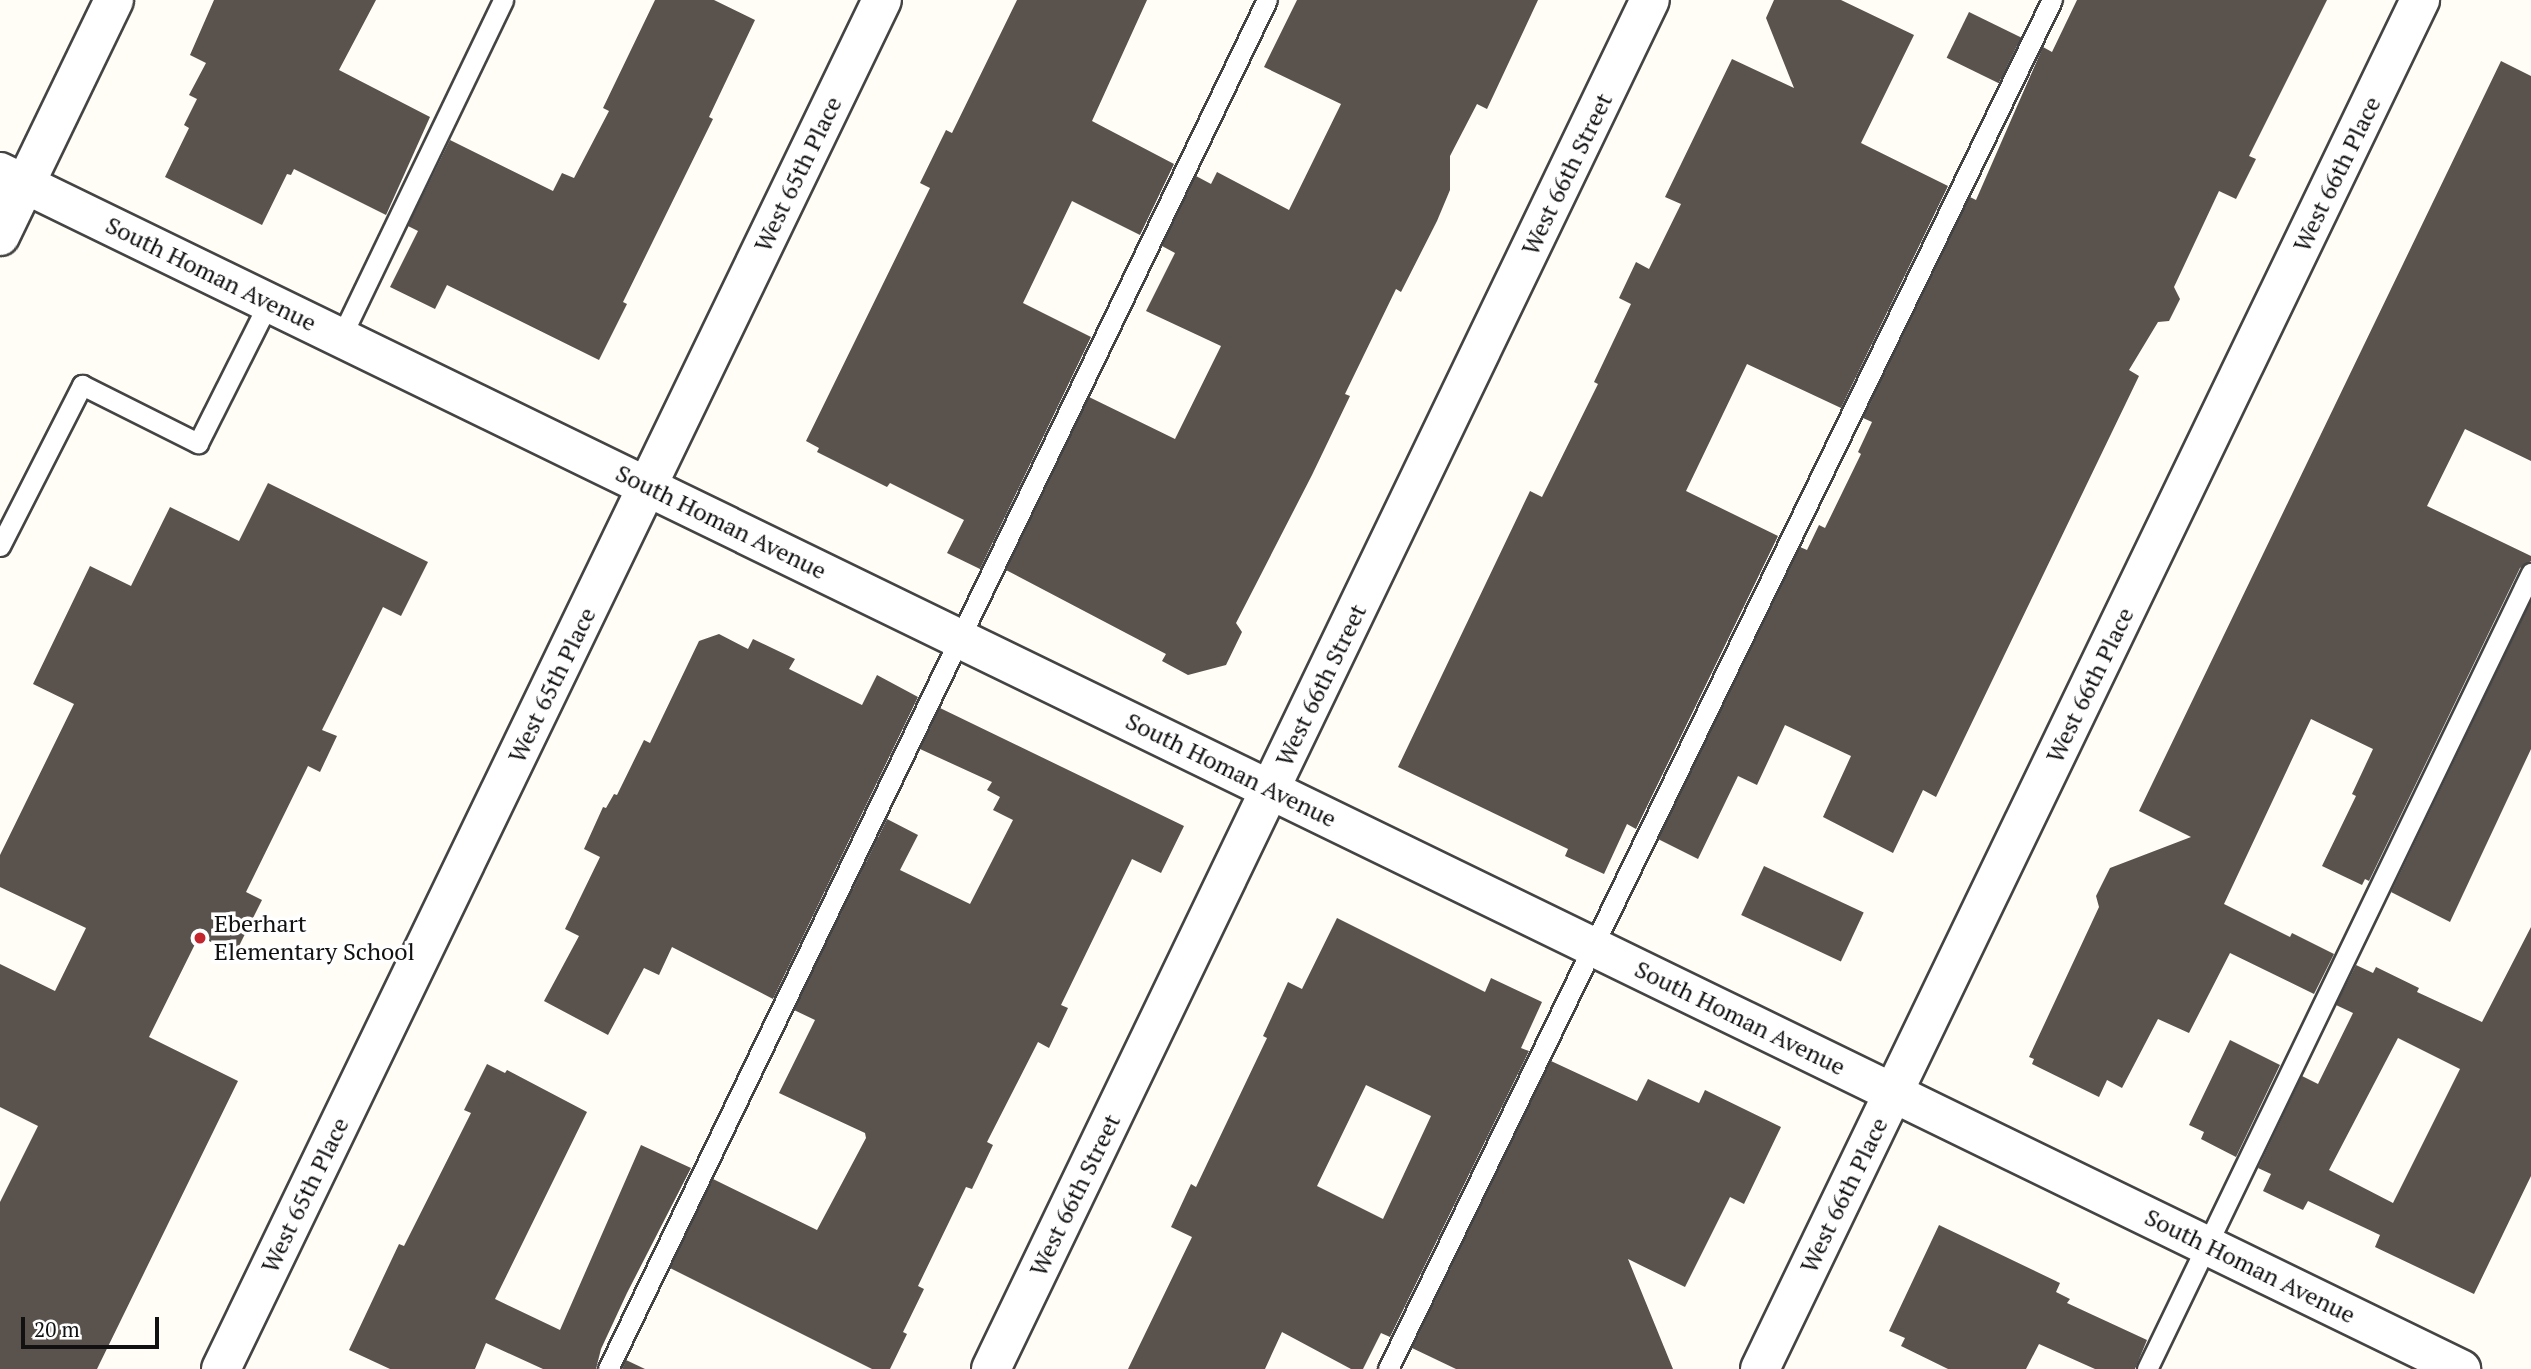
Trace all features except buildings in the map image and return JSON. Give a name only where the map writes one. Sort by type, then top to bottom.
[{"type":"street","points":[[0,236],[13,178],[114,0]]},
{"type":"street","name":"West 65th Place","points":[[221,1369],[882,0]]},
{"type":"street","name":"West 66th Street","points":[[991,1369],[1650,0]]},
{"type":"street","name":"West 66th Place","points":[[1760,1369],[2420,0]]},
{"type":"street","name":"South Homan Avenue","points":[[13,178],[2461,1369]]},
{"type":"lane","points":[[341,337],[503,0]]},
{"type":"lane","points":[[608,1369],[1267,0]]},
{"type":"lane","points":[[1388,1369],[2052,0]]},
{"type":"lane","points":[[0,546],[82,385],[198,443],[269,302]]},
{"type":"lane","points":[[2147,1369],[2531,573]]},
{"type":"place","name":"Eberhart Elementary School","points":[[200,938]]}]
